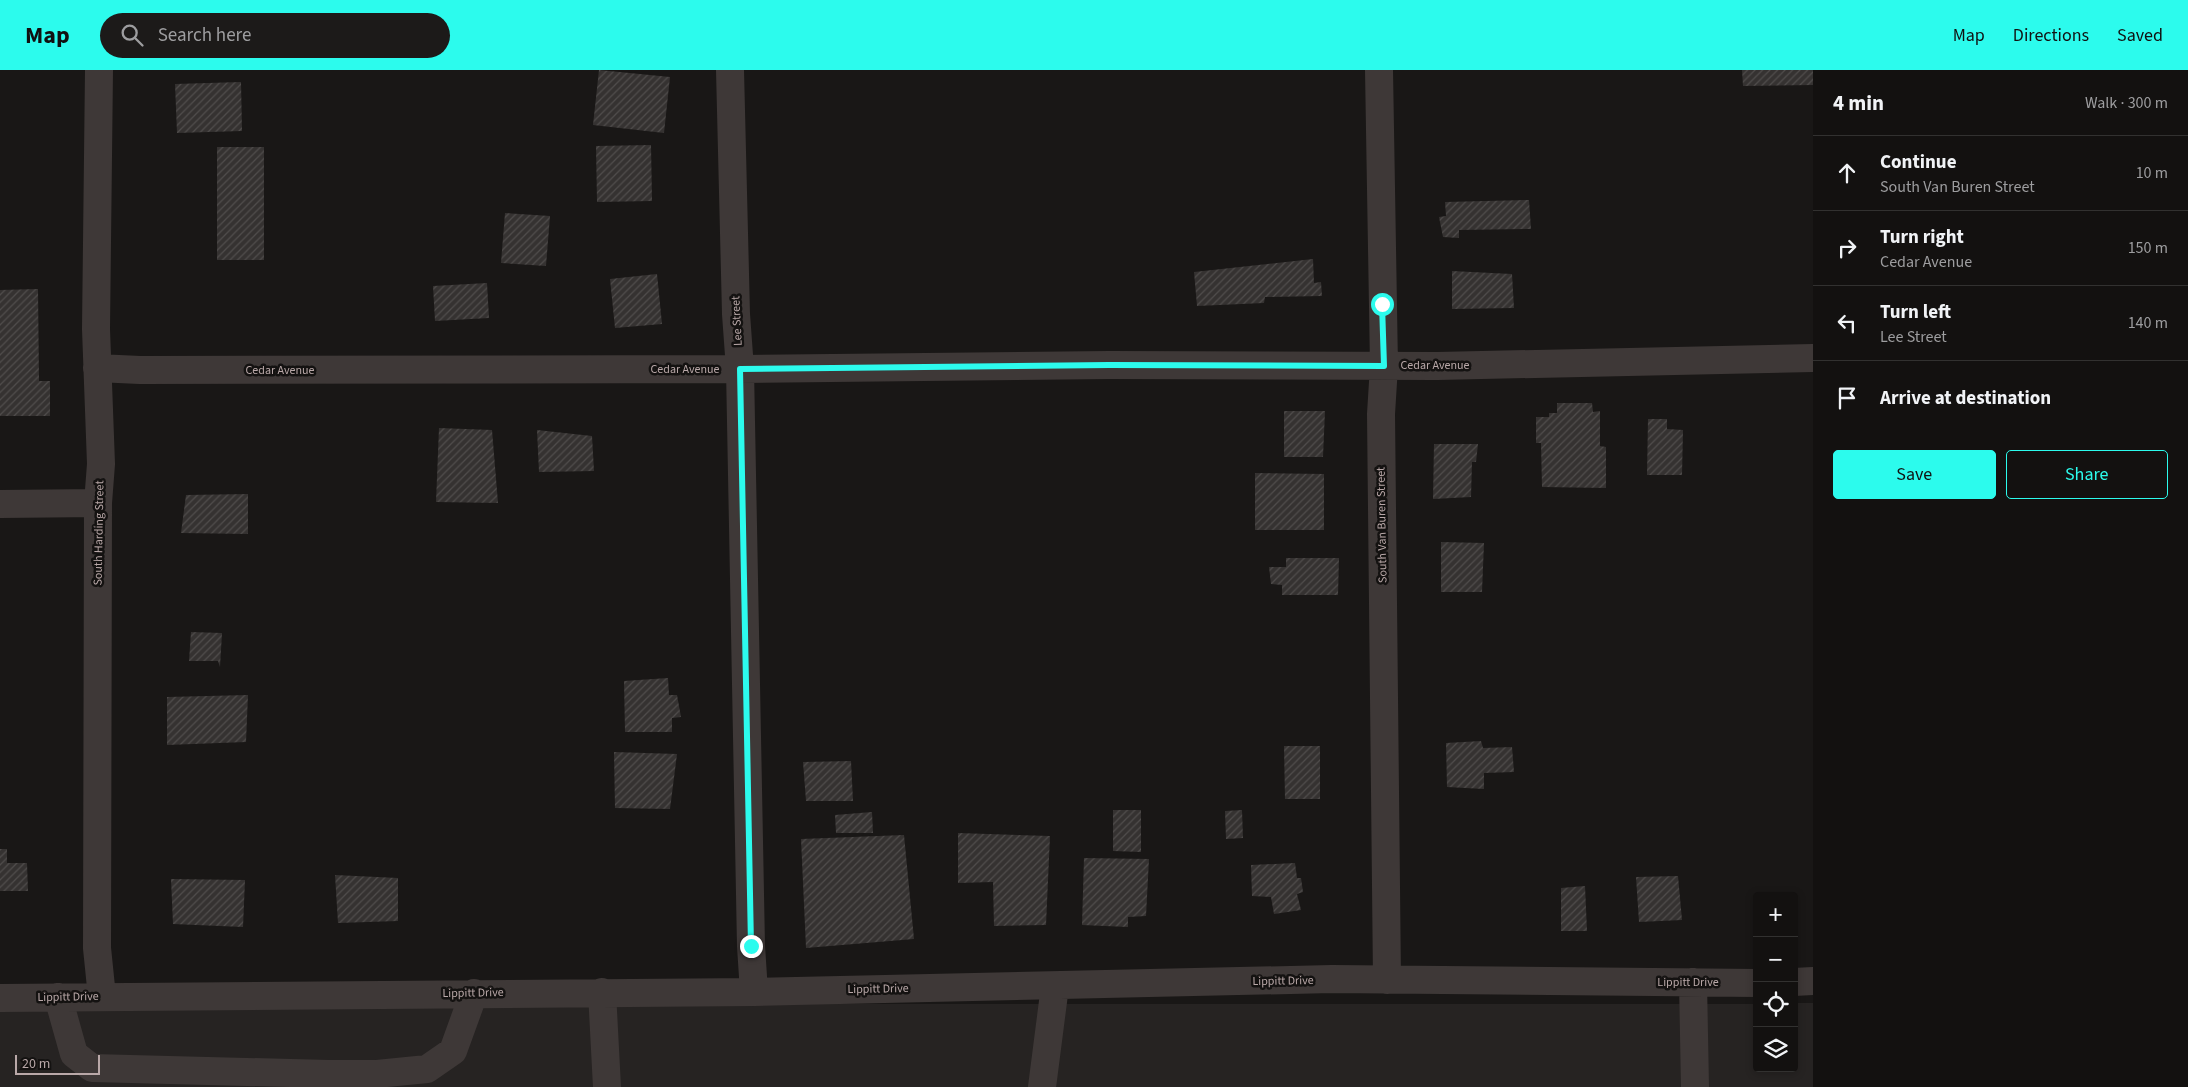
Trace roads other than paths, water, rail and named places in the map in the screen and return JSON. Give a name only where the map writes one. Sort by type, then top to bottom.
[{"type":"street","name":"South Harding Street","points":[[99,70],[97,368],[100,464],[98,503],[97,948],[102,997]]},
{"type":"street","name":"Lee Street","points":[[730,70],[736,314],[740,369],[751,946],[754,992]]},
{"type":"street","name":"South Van Buren Street","points":[[1380,70],[1384,366],[1381,424],[1387,980]]},
{"type":"street","name":"Cedar Avenue","points":[[97,368],[140,370],[740,369],[1109,365],[1384,366],[1813,358]]},
{"type":"street","points":[[0,504],[98,503]]},
{"type":"street","name":"Lippitt Drive","points":[[0,998],[754,992],[1387,980],[1753,983]]},
{"type":"street","points":[[1798,982],[1813,981]]},
{"type":"street","points":[[1693,982],[1695,1087]]},
{"type":"street","points":[[1042,1084],[1055,986]]},
{"type":"street","points":[[602,992],[607,1087]]},
{"type":"street","points":[[58,997],[74,1054],[92,1068],[377,1074],[427,1069],[453,1051],[474,993]]}]
